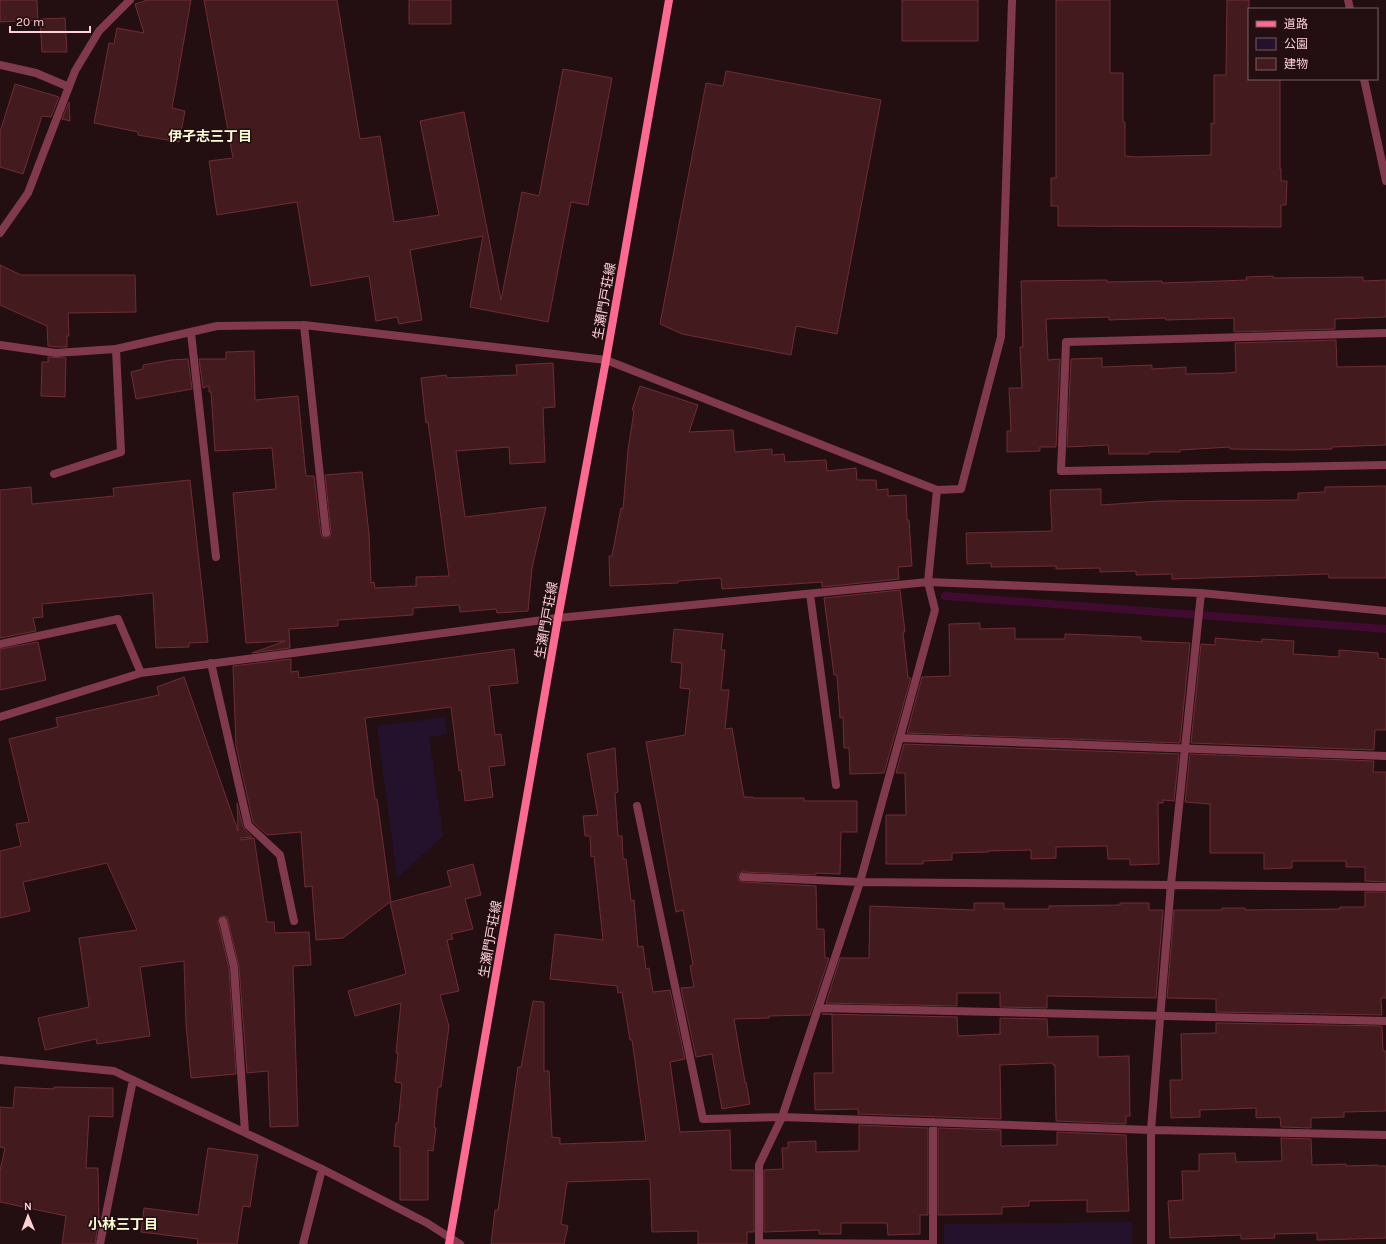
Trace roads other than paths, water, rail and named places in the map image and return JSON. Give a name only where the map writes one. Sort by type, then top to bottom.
[{"type":"main road","name":"生瀬門戸荘線","points":[[449,1241],[558,618],[606,360],[669,0]]},
{"type":"street","points":[[0,233],[28,193],[75,71],[99,31],[130,0]]},
{"type":"street","points":[[0,345],[56,353],[116,350],[217,326],[304,325],[606,360],[937,490],[961,489],[1001,337],[1012,0]]},
{"type":"street","points":[[0,65],[36,72],[69,87]]},
{"type":"street","points":[[1364,80],[1386,181]]},
{"type":"street","points":[[304,325],[326,533]]},
{"type":"street","points":[[191,333],[216,557]]},
{"type":"street","points":[[1386,333],[1066,342],[1061,471],[1386,465]]},
{"type":"street","points":[[54,474],[121,452],[116,350]]},
{"type":"street","points":[[933,1122],[933,1244],[759,1244],[759,1165],[782,1117],[860,882],[936,610],[928,582],[937,490]]},
{"type":"street","points":[[0,717],[141,673],[558,618],[928,582],[1201,593],[1386,611]]},
{"type":"street","points":[[1151,1244],[1152,1130],[1160,1016],[1184,749],[1201,593]]},
{"type":"street","points":[[810,594],[836,785]]},
{"type":"street","points":[[0,644],[118,619],[141,673]]},
{"type":"street","points":[[211,664],[248,825],[280,855],[294,921]]},
{"type":"street","points":[[900,738],[1386,756]]},
{"type":"street","points":[[638,806],[703,1119],[782,1117],[1152,1130],[1386,1135]]},
{"type":"street","points":[[743,877],[860,882],[1386,887]]},
{"type":"street","points":[[223,921],[234,967],[245,1132]]},
{"type":"street","points":[[818,1008],[1386,1021]]},
{"type":"street","points":[[0,1060],[114,1071],[322,1169],[427,1223],[449,1241],[460,1244]]},
{"type":"street","points":[[100,1244],[133,1080]]},
{"type":"street","points":[[303,1244],[322,1169]]},
{"type":"waterway","points":[[945,596],[1386,629]]},
{"type":"district","name":"伊孑志三丁目","points":[[210,136]]},
{"type":"district","name":"小林三丁目","points":[[123,1224]]}]
